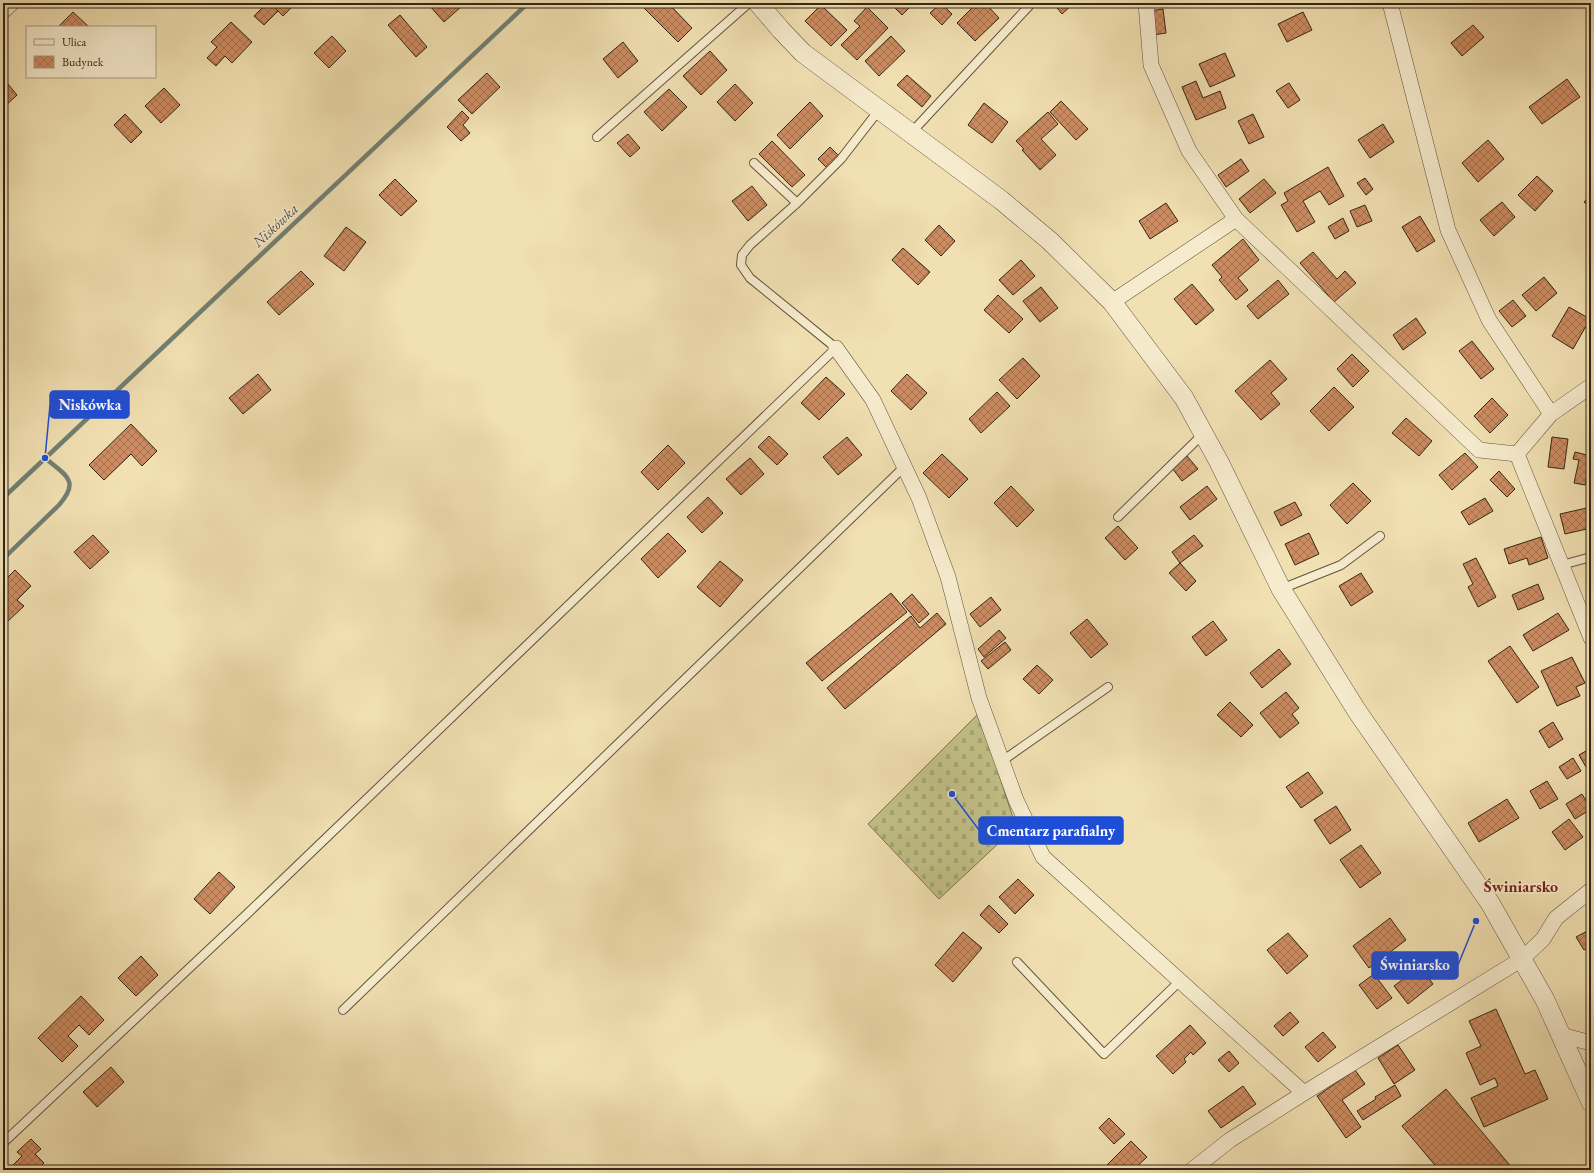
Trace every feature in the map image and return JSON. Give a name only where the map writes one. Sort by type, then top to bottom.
[{"type":"street","points":[[3,11],[12,3]]},
{"type":"street","points":[[758,3],[803,53],[910,134],[1001,200],[1044,236],[1112,302],[1184,398],[1219,462],[1281,589],[1357,711],[1490,903],[1545,1000],[1591,1102]]},
{"type":"street","points":[[1146,3],[1151,65],[1189,151],[1236,219],[1479,450],[1517,454]]},
{"type":"street","points":[[1390,3],[1448,230],[1489,320],[1551,414]]},
{"type":"street","points":[[1112,302],[1236,219]]},
{"type":"street","points":[[836,348],[873,400],[918,498],[948,577],[979,698],[1016,800],[1043,858],[1304,1093]]},
{"type":"street","points":[[1517,454],[1551,414],[1591,386]]},
{"type":"street","points":[[1517,454],[1591,638]]},
{"type":"street","points":[[1192,1170],[1230,1140],[1522,959],[1543,939],[1556,918],[1591,890]]},
{"type":"street","points":[[1561,1036],[1591,1044]]},
{"type":"lane","points":[[597,137],[749,3]]},
{"type":"lane","points":[[910,134],[1029,6]]},
{"type":"lane","points":[[3,1143],[259,903],[836,348],[750,278],[742,265],[742,255],[750,245],[797,203],[841,159],[879,110]]},
{"type":"lane","points":[[754,163],[797,203]]},
{"type":"lane","points":[[1118,517],[1204,434]]},
{"type":"lane","points":[[343,1010],[904,467]]},
{"type":"lane","points":[[1281,589],[1341,565],[1380,536]]},
{"type":"lane","points":[[1562,565],[1591,557]]},
{"type":"lane","points":[[1002,761],[1108,687]]},
{"type":"lane","points":[[1017,962],[1104,1054],[1180,981]]},
{"type":"green space","points":[[979,713],[1016,827],[939,899],[868,824]]},
{"type":"building","points":[[267,3],[270,3],[278,11],[264,25],[254,16]]},
{"type":"building","points":[[270,3],[296,3],[283,16]]},
{"type":"building","points":[[431,3],[459,3],[462,6],[444,22],[429,5]]},
{"type":"building","points":[[649,3],[668,3],[692,28],[678,42],[644,8]]},
{"type":"building","points":[[890,3],[914,3],[902,15]]},
{"type":"building","points":[[941,3],[952,14],[942,25],[930,13]]},
{"type":"building","points":[[977,3],[985,3],[999,18],[975,41],[957,23]]},
{"type":"building","points":[[1053,3],[1074,3],[1062,14]]},
{"type":"building","points":[[821,5],[847,30],[831,46],[805,21]]},
{"type":"building","points":[[867,7],[888,28],[857,60],[841,45],[860,26],[854,21]]},
{"type":"building","points":[[1163,9],[1166,33],[1153,35],[1150,11]]},
{"type":"building","points":[[73,12],[88,26],[59,26]]},
{"type":"building","points":[[1303,12],[1312,30],[1287,42],[1278,24]]},
{"type":"building","points":[[400,15],[427,47],[416,57],[388,25]]},
{"type":"building","points":[[231,22],[252,42],[232,63],[225,56],[216,66],[207,58],[217,47],[211,42]]},
{"type":"building","points":[[1473,25],[1484,37],[1462,56],[1451,43]]},
{"type":"building","points":[[332,36],[346,51],[329,68],[314,53]]},
{"type":"building","points":[[891,36],[905,51],[879,76],[865,61]]},
{"type":"building","points":[[623,42],[638,61],[618,78],[603,59]]},
{"type":"building","points":[[710,51],[727,70],[701,95],[683,76]]},
{"type":"building","points":[[1225,53],[1235,76],[1210,87],[1199,64]]},
{"type":"building","points":[[487,73],[500,87],[472,114],[458,100]]},
{"type":"building","points":[[907,75],[931,96],[922,107],[897,85]]},
{"type":"building","points":[[3,78],[17,95],[3,108]]},
{"type":"building","points":[[1567,79],[1580,97],[1542,124],[1529,107]]},
{"type":"building","points":[[1196,81],[1203,98],[1220,91],[1226,108],[1196,120],[1182,87]]},
{"type":"building","points":[[1289,83],[1300,100],[1288,108],[1276,91]]},
{"type":"building","points":[[735,84],[753,103],[735,121],[717,102]]},
{"type":"building","points":[[164,88],[180,105],[161,123],[145,106]]},
{"type":"building","points":[[669,89],[687,107],[662,131],[644,112]]},
{"type":"building","points":[[1061,101],[1088,129],[1076,140],[1050,112]]},
{"type":"building","points":[[810,102],[823,116],[790,149],[777,135]]},
{"type":"building","points":[[984,103],[1008,122],[992,143],[968,125]]},
{"type":"building","points":[[462,111],[469,118],[463,125],[470,133],[461,141],[447,127]]},
{"type":"building","points":[[1048,112],[1058,124],[1041,139],[1056,155],[1040,170],[1016,141]]},
{"type":"building","points":[[125,114],[142,132],[131,143],[114,125]]},
{"type":"building","points":[[1253,114],[1264,137],[1249,144],[1238,121]]},
{"type":"building","points":[[1383,124],[1394,142],[1370,158],[1358,140]]},
{"type":"building","points":[[628,134],[640,148],[630,157],[617,143]]},
{"type":"building","points":[[1488,140],[1504,159],[1478,182],[1462,163]]},
{"type":"building","points":[[772,141],[805,175],[792,187],[759,154]]},
{"type":"building","points":[[830,147],[840,157],[828,169],[818,159]]},
{"type":"building","points":[[1241,159],[1249,171],[1226,187],[1218,175]]},
{"type":"building","points":[[1328,167],[1344,196],[1329,205],[1320,191],[1303,201],[1315,222],[1297,232],[1281,205],[1288,201],[1284,193]]},
{"type":"building","points":[[1537,176],[1553,191],[1535,211],[1518,195]]},
{"type":"building","points":[[1365,178],[1373,189],[1366,195],[1357,183]]},
{"type":"building","points":[[395,179],[417,201],[401,216],[379,195]]},
{"type":"building","points":[[1264,179],[1276,193],[1250,213],[1239,199]]},
{"type":"building","points":[[752,186],[767,205],[748,221],[732,201]]},
{"type":"building","points":[[1591,195],[1591,209],[1584,202]]},
{"type":"building","points":[[1502,202],[1515,217],[1494,236],[1480,220]]},
{"type":"building","points":[[1166,203],[1178,221],[1150,239],[1139,221]]},
{"type":"building","points":[[1365,205],[1372,221],[1357,227],[1350,211]]},
{"type":"building","points":[[1420,216],[1435,241],[1417,252],[1402,227]]},
{"type":"building","points":[[1343,218],[1349,231],[1335,239],[1328,227]]},
{"type":"building","points":[[939,225],[955,241],[941,256],[925,240]]},
{"type":"building","points":[[346,227],[366,242],[344,271],[324,256]]},
{"type":"building","points":[[1243,239],[1259,260],[1238,278],[1248,290],[1236,300],[1219,280],[1222,277],[1212,265]]},
{"type":"building","points":[[903,248],[930,272],[918,285],[892,260]]},
{"type":"building","points":[[1313,252],[1337,279],[1345,271],[1356,283],[1334,302],[1300,263]]},
{"type":"building","points":[[1021,260],[1035,276],[1013,295],[999,280]]},
{"type":"building","points":[[301,271],[314,284],[279,315],[267,302]]},
{"type":"building","points":[[1544,277],[1557,293],[1536,311],[1522,295]]},
{"type":"building","points":[[1278,280],[1289,294],[1258,319],[1247,306]]},
{"type":"building","points":[[1192,284],[1214,310],[1196,325],[1174,299]]},
{"type":"building","points":[[1041,287],[1058,308],[1040,322],[1023,301]]},
{"type":"building","points":[[998,295],[1023,319],[1009,333],[984,310]]},
{"type":"building","points":[[1513,300],[1526,316],[1512,327],[1499,311]]},
{"type":"building","points":[[1569,307],[1590,319],[1573,349],[1552,336]]},
{"type":"building","points":[[1416,318],[1426,333],[1403,350],[1393,335]]},
{"type":"building","points":[[1472,341],[1494,369],[1481,379],[1459,351]]},
{"type":"building","points":[[1352,354],[1369,371],[1353,387],[1337,369]]},
{"type":"building","points":[[1023,358],[1040,376],[1017,399],[999,380]]},
{"type":"building","points":[[1270,360],[1287,379],[1271,393],[1280,404],[1261,420],[1235,391]]},
{"type":"building","points":[[258,374],[271,390],[243,414],[229,398]]},
{"type":"building","points":[[907,374],[927,393],[911,410],[891,391]]},
{"type":"building","points":[[826,377],[845,394],[819,420],[801,403]]},
{"type":"building","points":[[1334,387],[1354,407],[1329,431],[1310,411]]},
{"type":"building","points":[[997,392],[1010,406],[981,433],[969,419]]},
{"type":"building","points":[[1492,398],[1508,415],[1490,433],[1474,416]]},
{"type":"building","points":[[1406,418],[1432,441],[1419,456],[1392,433]]},
{"type":"building","points":[[131,424],[157,451],[142,466],[131,454],[104,480],[89,465]]},
{"type":"building","points":[[769,436],[788,454],[777,465],[758,447]]},
{"type":"building","points":[[847,437],[862,455],[838,475],[823,457]]},
{"type":"building","points":[[1552,437],[1568,439],[1564,469],[1548,467]]},
{"type":"building","points":[[668,445],[685,463],[658,490],[641,472]]},
{"type":"building","points":[[1575,452],[1591,456],[1591,471],[1588,470],[1585,485],[1574,483],[1579,460],[1573,459]]},
{"type":"building","points":[[1465,453],[1478,467],[1452,490],[1439,475]]},
{"type":"building","points":[[942,454],[968,479],[949,498],[923,473]]},
{"type":"building","points":[[1187,456],[1198,469],[1182,481],[1172,468]]},
{"type":"building","points":[[750,458],[764,474],[741,495],[726,479]]},
{"type":"building","points":[[1499,471],[1515,489],[1507,497],[1490,480]]},
{"type":"building","points":[[1353,483],[1371,501],[1347,524],[1330,505]]},
{"type":"building","points":[[1011,486],[1034,510],[1017,527],[994,503]]},
{"type":"building","points":[[1207,486],[1217,499],[1190,520],[1180,507]]},
{"type":"building","points":[[708,497],[723,513],[702,533],[687,517]]},
{"type":"building","points":[[1485,498],[1493,511],[1469,525],[1461,512]]},
{"type":"building","points":[[1295,502],[1302,515],[1281,526],[1274,512]]},
{"type":"building","points":[[1591,507],[1591,528],[1565,534],[1560,514]]},
{"type":"building","points":[[1118,526],[1138,548],[1125,560],[1105,538]]},
{"type":"building","points":[[668,533],[686,551],[658,578],[641,559]]},
{"type":"building","points":[[1309,533],[1319,554],[1295,565],[1285,544]]},
{"type":"building","points":[[93,535],[109,552],[90,569],[74,552]]},
{"type":"building","points":[[1194,535],[1203,546],[1180,563],[1172,552]]},
{"type":"building","points":[[1541,537],[1548,558],[1529,565],[1527,558],[1509,564],[1504,549]]},
{"type":"building","points":[[1476,558],[1496,597],[1478,607],[1468,587],[1473,584],[1463,564]]},
{"type":"building","points":[[720,561],[743,580],[720,607],[697,587]]},
{"type":"building","points":[[1180,563],[1196,581],[1186,591],[1169,573]]},
{"type":"building","points":[[15,570],[31,586],[17,600],[24,606],[7,622],[3,618],[3,582]]},
{"type":"building","points":[[1361,573],[1373,592],[1351,606],[1339,586]]},
{"type":"building","points":[[1538,584],[1544,599],[1518,610],[1512,595]]},
{"type":"building","points":[[891,593],[907,612],[822,681],[806,663]]},
{"type":"building","points":[[912,594],[929,614],[919,623],[902,603]]},
{"type":"building","points":[[991,597],[1001,610],[980,627],[970,614]]},
{"type":"building","points":[[937,613],[946,624],[845,709],[827,688],[911,616],[920,628]]},
{"type":"building","points":[[1558,613],[1569,630],[1533,651],[1523,635]]},
{"type":"building","points":[[1087,619],[1108,644],[1091,658],[1070,633]]},
{"type":"building","points":[[1213,621],[1227,640],[1206,656],[1192,637]]},
{"type":"building","points":[[999,630],[1006,638],[984,657],[978,649]]},
{"type":"building","points":[[1005,642],[1011,650],[988,669],[981,661]]},
{"type":"building","points":[[1510,646],[1539,687],[1517,703],[1488,661]]},
{"type":"building","points":[[1279,649],[1291,664],[1262,688],[1250,673]]},
{"type":"building","points":[[1572,657],[1585,683],[1576,687],[1580,696],[1557,706],[1541,671]]},
{"type":"building","points":[[1037,665],[1053,680],[1039,694],[1023,679]]},
{"type":"building","points":[[1286,692],[1299,708],[1292,714],[1299,723],[1280,738],[1260,713]]},
{"type":"building","points":[[1230,702],[1253,725],[1241,737],[1217,715]]},
{"type":"building","points":[[1553,722],[1563,739],[1549,748],[1539,731]]},
{"type":"building","points":[[1591,748],[1591,764],[1586,767],[1579,755]]},
{"type":"building","points":[[1573,758],[1581,771],[1567,779],[1559,767]]},
{"type":"building","points":[[1308,772],[1323,793],[1301,808],[1286,787]]},
{"type":"building","points":[[1547,781],[1558,799],[1540,809],[1530,791]]},
{"type":"building","points":[[1582,794],[1591,809],[1575,819],[1566,804]]},
{"type":"building","points":[[1507,799],[1519,818],[1479,842],[1468,823]]},
{"type":"building","points":[[1336,806],[1351,830],[1330,844],[1314,820]]},
{"type":"building","points":[[1569,819],[1583,837],[1565,850],[1552,832]]},
{"type":"building","points":[[1361,845],[1381,873],[1360,888],[1340,860]]},
{"type":"building","points":[[219,872],[235,887],[210,914],[194,899]]},
{"type":"building","points":[[1018,879],[1034,895],[1015,914],[999,897]]},
{"type":"building","points":[[989,905],[1008,924],[999,933],[980,915]]},
{"type":"building","points":[[1390,918],[1406,940],[1369,968],[1353,946]]},
{"type":"building","points":[[1591,929],[1591,946],[1584,950],[1576,937]]},
{"type":"building","points":[[963,932],[982,948],[953,982],[935,965]]},
{"type":"building","points":[[1288,933],[1308,956],[1287,974],[1267,950]]},
{"type":"building","points":[[141,956],[158,975],[136,996],[118,978]]},
{"type":"building","points":[[1420,966],[1433,984],[1408,1004],[1394,986]]},
{"type":"building","points":[[1374,974],[1392,998],[1377,1009],[1359,985]]},
{"type":"building","points":[[81,996],[104,1020],[89,1035],[79,1025],[68,1036],[78,1046],[62,1062],[38,1038]]},
{"type":"building","points":[[1496,1009],[1525,1074],[1535,1070],[1548,1099],[1484,1127],[1471,1098],[1498,1086],[1495,1078],[1480,1085],[1466,1053],[1481,1046],[1469,1021]]},
{"type":"building","points":[[1290,1012],[1299,1022],[1283,1036],[1274,1026]]},
{"type":"building","points":[[1190,1025],[1206,1043],[1193,1055],[1191,1052],[1184,1059],[1186,1062],[1173,1074],[1156,1056]]},
{"type":"building","points":[[1323,1032],[1336,1047],[1318,1062],[1305,1047]]},
{"type":"building","points":[[1398,1045],[1415,1070],[1394,1084],[1378,1058]]},
{"type":"building","points":[[1229,1051],[1239,1063],[1229,1072],[1218,1060]]},
{"type":"building","points":[[111,1067],[124,1082],[97,1107],[83,1092]]},
{"type":"building","points":[[1355,1070],[1365,1084],[1342,1100],[1361,1127],[1346,1138],[1317,1096]]},
{"type":"building","points":[[1395,1085],[1401,1096],[1363,1120],[1357,1111],[1376,1099],[1375,1097]]},
{"type":"building","points":[[1243,1086],[1256,1104],[1221,1128],[1208,1111]]},
{"type":"building","points":[[1446,1089],[1513,1169],[1512,1170],[1439,1170],[1402,1126]]},
{"type":"building","points":[[1109,1118],[1125,1134],[1114,1144],[1099,1128]]},
{"type":"building","points":[[31,1139],[41,1149],[35,1154],[44,1163],[37,1170],[14,1170],[11,1167],[22,1156],[17,1152]]},
{"type":"building","points":[[1131,1141],[1147,1157],[1133,1170],[1109,1170],[1106,1166]]},
{"type":"waterway","name":"Niskówka","points":[[3,498],[528,3]]},
{"type":"waterway","points":[[3,559],[59,505],[69,490],[70,484],[68,478],[45,458]]},
{"type":"place","name":"Niskówka","points":[[45,458]]},
{"type":"place","name":"Cmentarz parafialny","points":[[952,794]]},
{"type":"place","name":"Świniarsko","points":[[1476,921]]},
{"type":"district","name":"Świniarsko","points":[[1521,886]]}]
